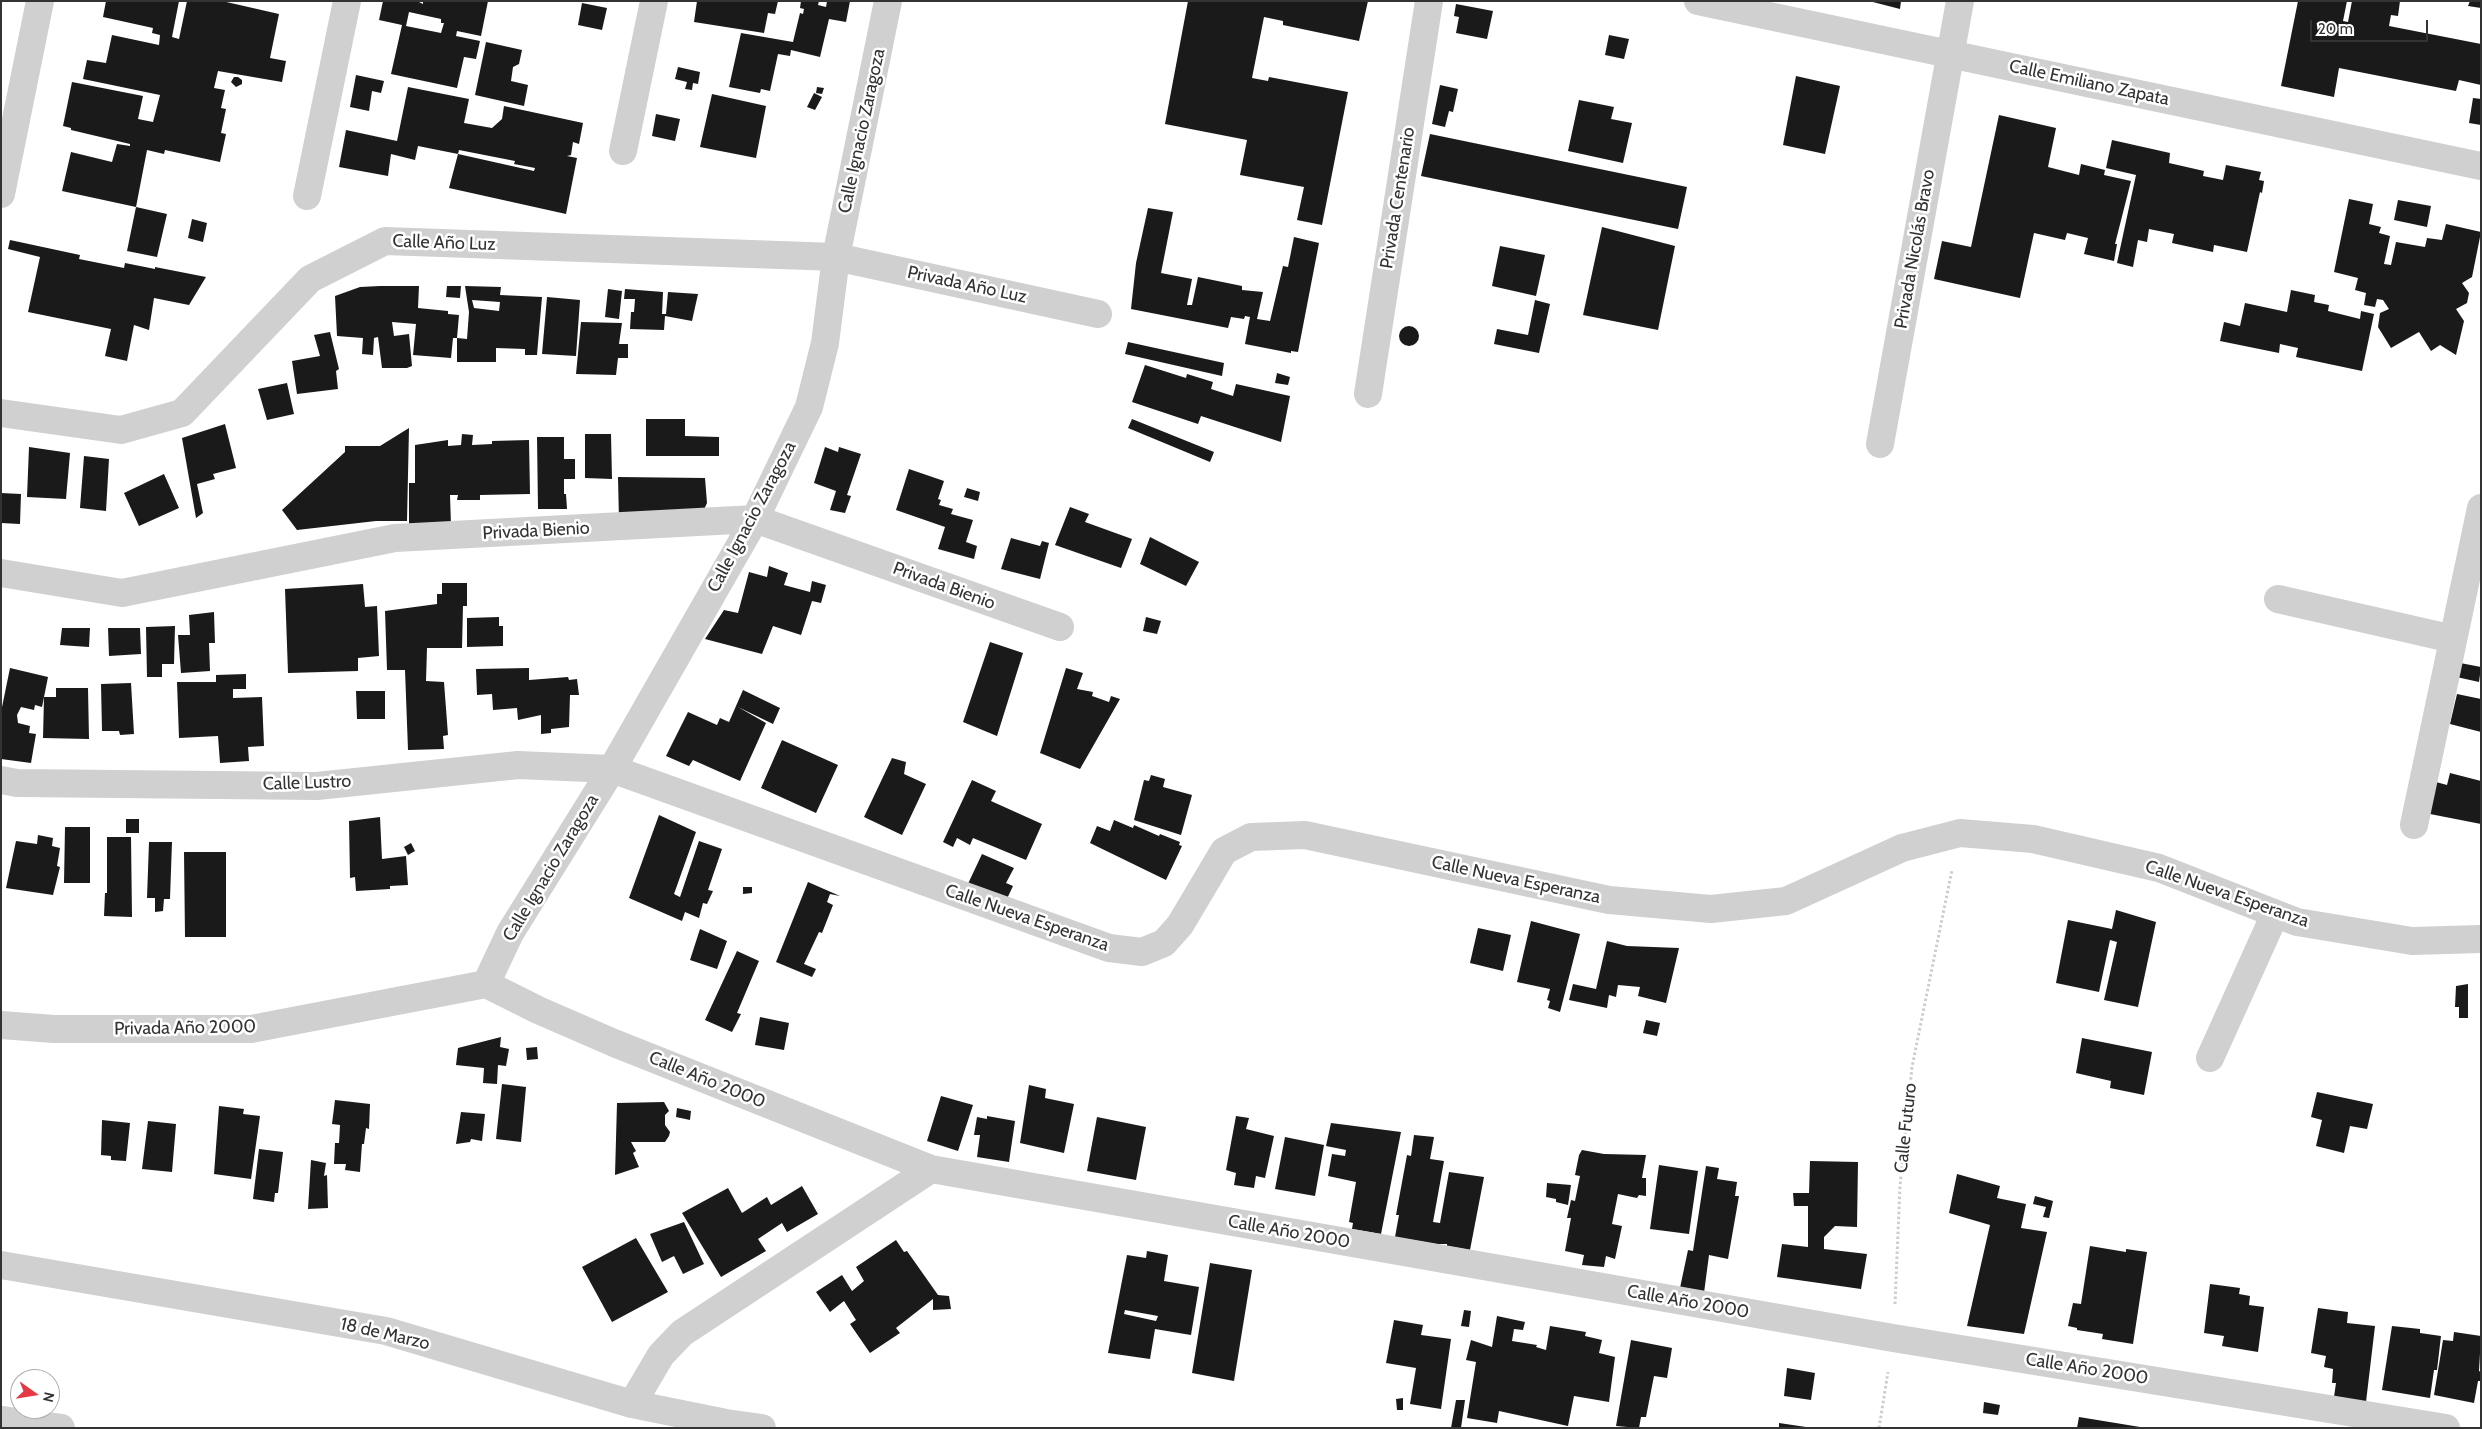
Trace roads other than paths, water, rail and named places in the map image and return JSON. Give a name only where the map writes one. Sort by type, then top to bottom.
[{"type":"street","points":[[1,194],[40,1]]},
{"type":"street","points":[[307,196],[347,1]]},
{"type":"street","points":[[623,151],[654,1]]},
{"type":"street","name":"Calle Ignacio Zaragoza","points":[[486,984],[510,933],[612,769],[756,519],[808,407],[825,343],[836,257],[888,1]]},
{"type":"street","name":"Privada Centenario","points":[[1368,394],[1429,1]]},
{"type":"street","name":"Calle Emiliano Zapata","points":[[1698,1],[2481,166]]},
{"type":"street","name":"Privada Nicolás Bravo","points":[[1880,444],[1960,1]]},
{"type":"street","name":"Calle Año Luz","points":[[1,413],[121,430],[182,413],[310,279],[385,241],[836,257]]},
{"type":"street","name":"Privada Año Luz","points":[[836,257],[1098,314]]},
{"type":"street","points":[[2414,825],[2453,639],[2476,553],[2481,508]]},
{"type":"street","name":"Privada Bienio","points":[[1,573],[122,593],[395,538],[756,519],[1060,627]]},
{"type":"street","points":[[2278,599],[2453,639]]},
{"type":"street","name":"Calle Lustro","points":[[1,780],[17,783],[317,786],[518,765],[612,769]]},
{"type":"street","name":"Calle Nueva Esperanza","points":[[612,769],[1109,948],[1142,952],[1164,944],[1180,925],[1224,852],[1252,837],[1305,834],[1610,900],[1711,909],[1786,900],[1902,848],[1960,833],[2033,839],[2159,868],[2297,922],[2412,941],[2481,939]]},
{"type":"street","points":[[2210,1058],[2275,914]]},
{"type":"street","name":"Privada Año 2000","points":[[1,1025],[54,1030],[250,1029],[486,984]]},
{"type":"street","name":"Calle Año 2000","points":[[486,984],[538,1010],[614,1043],[931,1169],[1894,1338],[2446,1428]]},
{"type":"street","points":[[632,1404],[661,1355],[682,1333],[931,1169]]},
{"type":"street","name":"18 de Marzo","points":[[1,1265],[386,1331],[632,1404],[726,1423],[762,1428]]},
{"type":"street","points":[[1,1420],[49,1427]]}]
